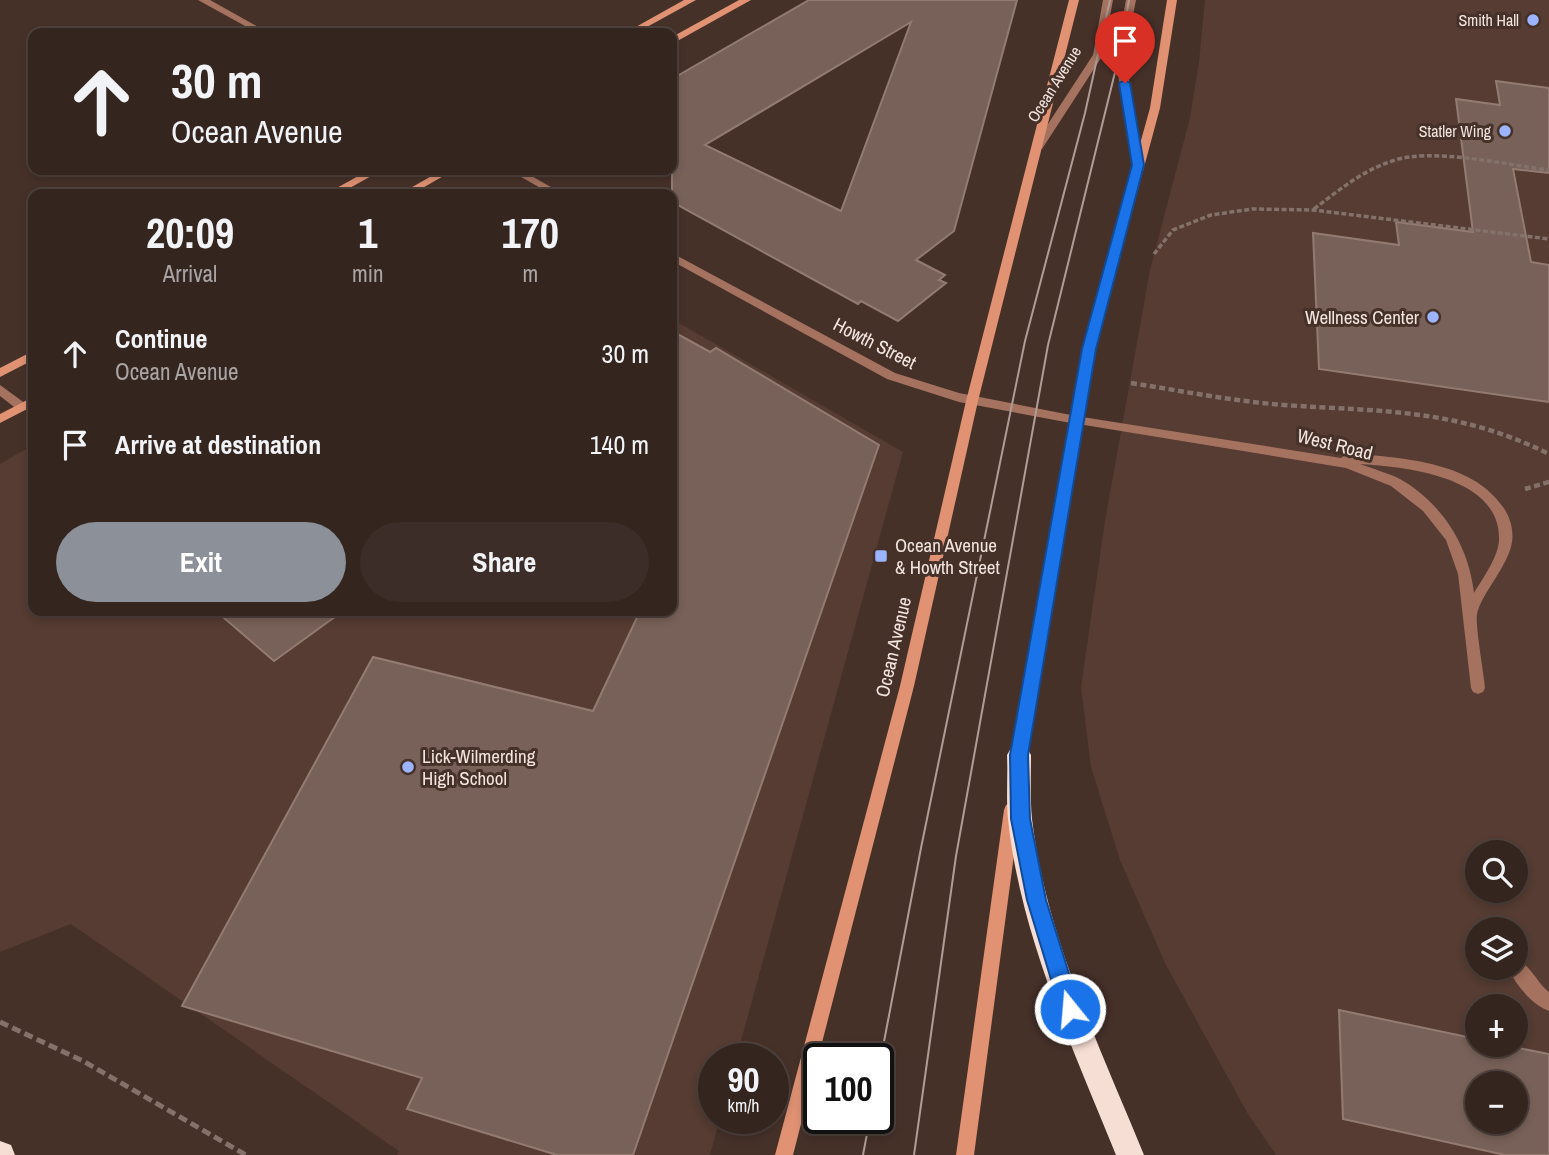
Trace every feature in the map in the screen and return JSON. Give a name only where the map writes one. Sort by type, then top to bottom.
[{"type":"highway","points":[[1019,755],[1020,819],[1036,900],[1070,1009],[1130,1155]]},
{"type":"main road","points":[[639,28],[691,0]]},
{"type":"main road","points":[[677,38],[746,0]]},
{"type":"main road","name":"Ocean Avenue","points":[[783,1155],[907,686],[972,401],[1074,0]]},
{"type":"main road","points":[[965,1155],[1019,755],[1076,420],[1103,292],[1159,87],[1172,0]]},
{"type":"main road","points":[[341,189],[367,175]]},
{"type":"main road","points":[[414,189],[440,175]]},
{"type":"main road","points":[[0,373],[28,358]]},
{"type":"main road","points":[[0,419],[28,404]]},
{"type":"street","points":[[203,0],[255,28]]},
{"type":"street","name":"Ocean Avenue","points":[[1038,147],[1097,55],[1108,0]]},
{"type":"street","points":[[1131,0],[1121,56],[1138,165]]},
{"type":"street","points":[[523,175],[549,189]]},
{"type":"street","name":"Howth Street","points":[[677,259],[891,376],[922,388],[972,401],[1076,420]]},
{"type":"street","points":[[0,388],[28,404]]},
{"type":"street","name":"West Road","points":[[1076,420],[1348,464],[1396,483],[1428,508],[1452,538],[1465,574],[1478,688]]},
{"type":"street","points":[[1296,454],[1433,469],[1467,482],[1490,498],[1503,520],[1506,541],[1470,614]]},
{"type":"street","points":[[1526,980],[1549,1003]]},
{"type":"path","points":[[1313,210],[1356,177],[1394,160],[1426,155],[1549,170]]},
{"type":"path","points":[[1147,263],[1173,230],[1211,215],[1252,209],[1313,210],[1549,239]]},
{"type":"path","points":[[1130,383],[1244,402],[1324,408],[1390,409],[1454,418],[1530,442],[1549,454]]},
{"type":"path","points":[[0,1022],[83,1061],[246,1155]]},
{"type":"shaded area","points":[[1205,0],[1549,0],[1549,1155],[1276,1155],[1248,1114],[1166,965],[1120,860],[1091,767],[1081,687],[1105,521],[1150,270],[1190,118]]},
{"type":"shaded area","name":"Lick-Wilmerding High School","points":[[677,322],[903,452],[740,1043],[698,1043],[698,1134],[716,1134],[710,1155],[397,1155],[399,1151],[71,924],[0,952],[0,464],[28,448],[28,616],[677,616]]},
{"type":"building","points":[[809,0],[1017,0],[954,231],[916,260],[945,275],[939,280],[946,283],[898,321],[861,301],[858,304],[677,205],[677,189],[672,189],[672,175],[677,175],[677,76]],"holes":[[[911,22],[841,211],[705,145]]]},
{"type":"building","name":"Wellness Center","points":[[1496,81],[1549,88],[1549,173],[1513,169],[1531,262],[1549,265],[1549,402],[1319,369],[1313,233],[1399,245],[1396,222],[1473,232],[1456,99],[1500,105]]},
{"type":"building","points":[[677,334],[710,352],[716,348],[879,445],[633,1155],[557,1155],[407,1109],[422,1078],[182,1006],[373,657],[593,711],[638,616],[677,616]]},
{"type":"building","points":[[222,616],[336,616],[274,661]]},
{"type":"building","points":[[1339,1010],[1465,1036],[1465,1057],[1528,1057],[1528,1050],[1549,1054],[1549,1155],[1505,1155],[1343,1119]]},
{"type":"tram line","points":[[884,1043],[1025,341],[1085,113],[1110,0]]},
{"type":"tram line","points":[[914,1155],[956,856],[1048,345],[1119,56],[1129,0]]},
{"type":"tram line","points":[[863,1155],[867,1134]]},
{"type":"place","name":"Smith Hall","points":[[1533,20]]},
{"type":"place","name":"Statler Wing","points":[[1505,131]]},
{"type":"place","name":"Wellness Center","points":[[1433,317]]},
{"type":"place","name":"Ocean Avenue & Howth Street","points":[[881,556]]},
{"type":"place","name":"Lick-Wilmerding High School","points":[[408,767]]},
{"type":"route","points":[[1070,1009],[1036,900],[1020,819],[1019,755],[1089,349],[1138,165],[1125,83]]}]
